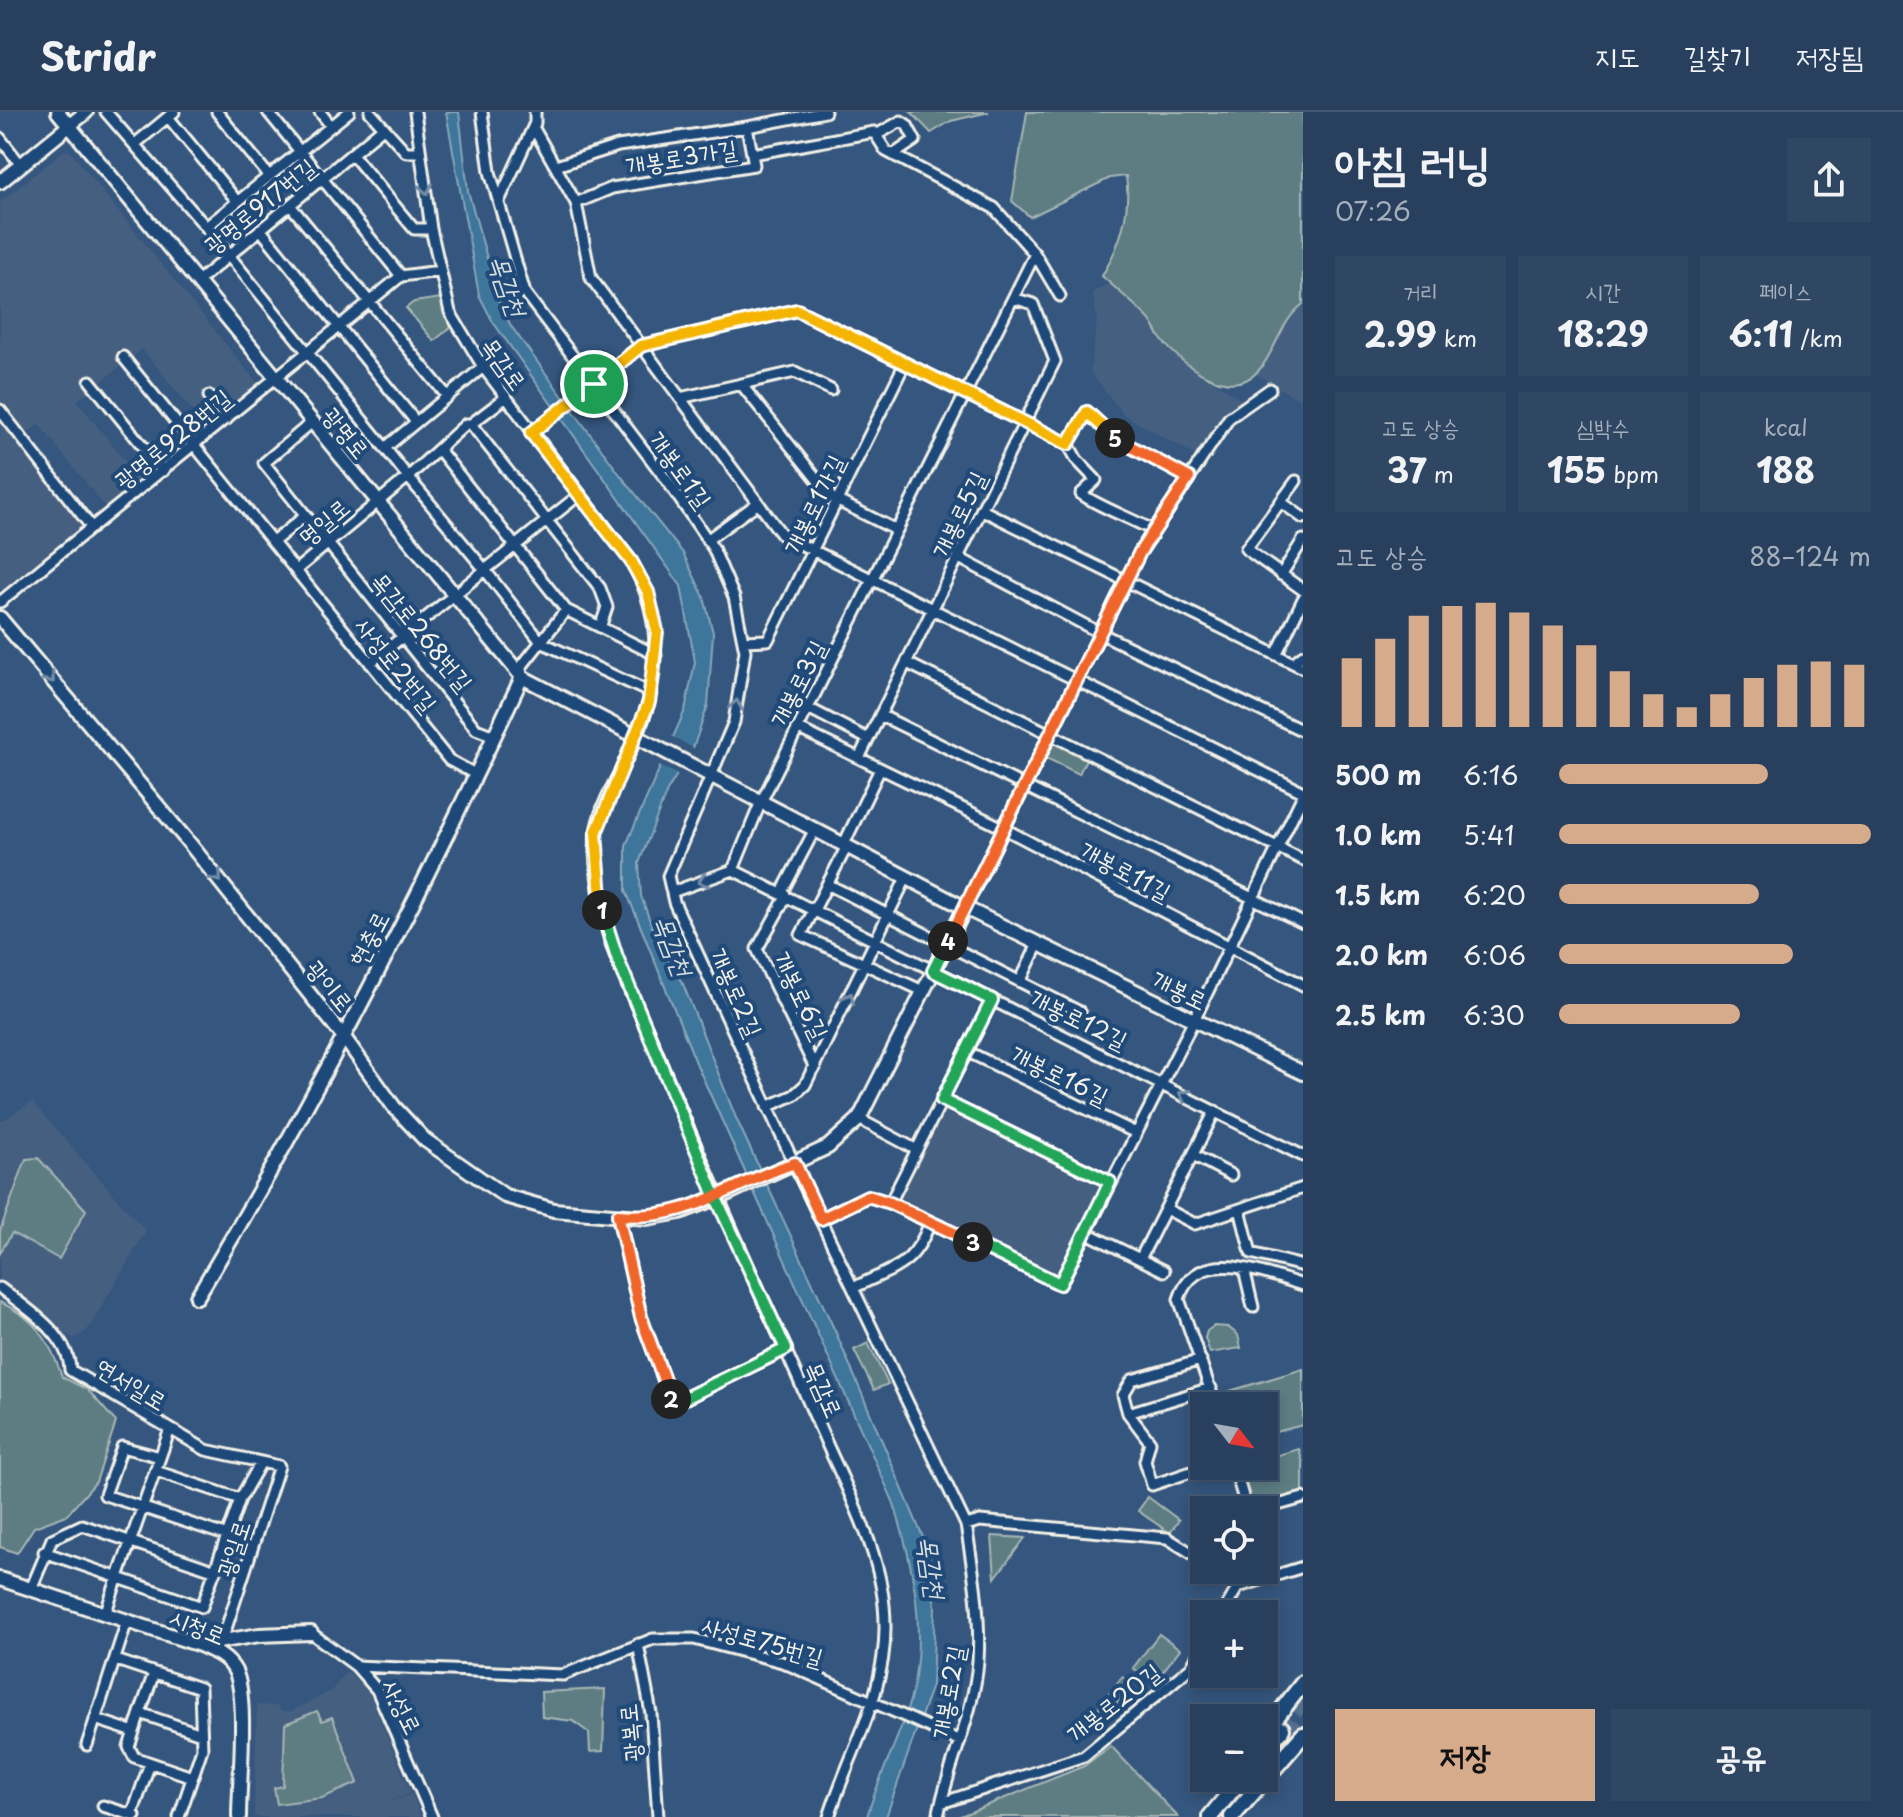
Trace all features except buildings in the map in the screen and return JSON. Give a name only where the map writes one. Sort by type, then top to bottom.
[{"type":"main road","name":"광명로","points":[[58,112],[453,597],[522,677],[639,741]]},
{"type":"main road","points":[[0,182],[86,112]]},
{"type":"main road","name":"광이로","points":[[0,618],[190,844],[343,1036],[394,1107],[425,1140],[505,1196],[554,1210],[647,1218],[680,1212],[720,1196]]},
{"type":"main road","name":"현충로","points":[[197,1297],[260,1192],[343,1036],[522,677]]},
{"type":"main road","name":"개봉로","points":[[639,741],[965,908],[1303,1073]]},
{"type":"main road","points":[[720,1196],[828,1147],[859,1119],[965,908]]},
{"type":"main road","name":"시청로","points":[[0,1579],[200,1645],[226,1659],[236,1671],[240,1686],[239,1817]]},
{"type":"main road","points":[[200,1645],[311,1633]]},
{"type":"main road","points":[[1278,1715],[1303,1683]]},
{"type":"main road","points":[[1278,1751],[1292,1733]]},
{"type":"main road","points":[[1230,1817],[1292,1733]]},
{"type":"main road","points":[[1210,1817],[1225,1792]]},
{"type":"main road","points":[[1210,1817],[1231,1792]]},
{"type":"main road","points":[[1230,1817],[1247,1792]]},
{"type":"street","points":[[106,112],[229,255],[541,642],[651,693]]},
{"type":"street","points":[[217,112],[269,176]]},
{"type":"street","points":[[268,112],[401,276],[440,271]]},
{"type":"street","points":[[320,112],[331,126]]},
{"type":"street","points":[[206,227],[349,112]]},
{"type":"street","points":[[370,112],[406,152],[420,152]]},
{"type":"street","name":"목감로","points":[[415,112],[431,229],[450,312],[483,367],[631,561],[648,592],[657,631],[651,693],[639,741],[603,809],[596,833],[603,914],[720,1196],[875,1553],[885,1623],[882,1675],[877,1703],[829,1817]]},
{"type":"street","name":"개봉로1길","points":[[482,112],[490,172],[525,293],[591,387],[707,540],[734,597],[745,651],[734,722],[710,778]]},
{"type":"street","points":[[499,201],[533,127],[535,112]]},
{"type":"street","points":[[747,127],[825,112]]},
{"type":"street","points":[[135,144],[171,114],[237,201]]},
{"type":"street","points":[[878,134],[892,123],[901,121],[907,125],[915,140],[889,153]]},
{"type":"street","points":[[533,127],[576,203],[591,278],[782,535],[1303,794],[1194,1020],[1060,1284],[890,1203],[868,1196],[821,1219]]},
{"type":"street","name":"개봉로3가길","points":[[556,166],[618,146],[747,127],[754,165],[612,188],[576,203]]},
{"type":"street","name":"광명로917번길","points":[[197,282],[383,128]]},
{"type":"street","points":[[752,154],[874,132],[889,153],[994,208],[1035,254],[1060,296]]},
{"type":"street","points":[[0,138],[21,165]]},
{"type":"street","points":[[352,154],[414,229],[431,229]]},
{"type":"street","points":[[290,205],[447,396]]},
{"type":"street","points":[[260,229],[416,422]]},
{"type":"street","name":"개봉로3길","points":[[760,804],[1035,254]]},
{"type":"street","name":"광명로928번길","points":[[0,602],[401,276]]},
{"type":"street","name":"개봉로5길","points":[[859,758],[1055,361],[1033,304],[1013,298]]},
{"type":"street","points":[[534,431],[641,346],[797,310],[1068,444],[1077,460],[1096,480],[1081,494],[1101,507],[1117,510],[1154,531]]},
{"type":"street","name":"사성로2번길","points":[[123,357],[449,760],[475,774]]},
{"type":"street","name":"개봉로1가길","points":[[743,641],[768,640],[905,363]]},
{"type":"street","points":[[385,448],[483,367]]},
{"type":"street","points":[[680,398],[795,372],[831,390]]},
{"type":"street","points":[[90,381],[163,471]]},
{"type":"street","points":[[741,384],[837,500],[896,530]]},
{"type":"street","points":[[965,908],[1124,583],[1154,531],[1229,418],[1270,389]]},
{"type":"street","points":[[209,396],[227,419]]},
{"type":"street","name":"명일로","points":[[296,570],[440,451],[439,448],[466,424],[471,424],[505,398]]},
{"type":"street","points":[[0,410],[92,528]]},
{"type":"street","points":[[1068,444],[1087,412],[1116,439],[1189,478]]},
{"type":"street","name":"목감로268번길","points":[[311,423],[264,463],[476,729],[494,736]]},
{"type":"street","points":[[471,424],[606,600],[601,625]]},
{"type":"street","points":[[440,451],[566,610],[656,655]]},
{"type":"street","points":[[1296,481],[1246,549],[1303,590]]},
{"type":"street","points":[[370,663],[579,495]]},
{"type":"street","points":[[1281,502],[1303,518]]},
{"type":"street","points":[[707,540],[758,503]]},
{"type":"street","points":[[982,510],[1124,583],[1303,668]]},
{"type":"street","points":[[273,542],[305,516]]},
{"type":"street","points":[[1281,575],[1303,540]]},
{"type":"street","points":[[959,558],[1100,633],[1303,731]]},
{"type":"street","points":[[1276,655],[1303,599]]},
{"type":"street","points":[[522,677],[521,667],[566,610]]},
{"type":"street","points":[[1289,628],[1303,623]]},
{"type":"street","points":[[1293,663],[1303,655]]},
{"type":"street","points":[[907,663],[1303,860]]},
{"type":"street","points":[[808,708],[868,739]]},
{"type":"street","name":"개봉로11길","points":[[880,715],[1026,784],[1303,923]]},
{"type":"street","name":"개봉로11길","points":[[797,728],[1003,828],[1303,985]]},
{"type":"street","points":[[880,769],[801,935],[923,991]]},
{"type":"street","name":"개봉로2길","points":[[710,778],[668,876],[672,892],[792,1164],[855,1287],[966,1525],[976,1585],[978,1661],[960,1741],[938,1817]]},
{"type":"street","points":[[733,870],[760,804]]},
{"type":"street","name":"개봉로6길","points":[[814,831],[783,890],[786,897],[757,949],[815,1068]]},
{"type":"street","points":[[672,892],[733,870],[814,910]]},
{"type":"street","points":[[767,1107],[794,1095],[805,1085],[906,878]]},
{"type":"street","name":"개봉로12길","points":[[827,884],[1080,1012]]},
{"type":"street","name":"개봉로12길","points":[[814,910],[1303,1156]]},
{"type":"street","points":[[1020,982],[1038,944]]},
{"type":"street","points":[[890,1203],[992,1000]]},
{"type":"street","name":"개봉로16길","points":[[966,1051],[1136,1133]]},
{"type":"street","points":[[942,1100],[1110,1182]]},
{"type":"street","points":[[1141,1257],[1215,1111]]},
{"type":"street","points":[[859,1119],[917,1150]]},
{"type":"street","points":[[1193,1155],[1231,1175]]},
{"type":"street","points":[[1166,1209],[1195,1224],[1303,1188]]},
{"type":"street","points":[[1240,1209],[1251,1253],[1303,1266]]},
{"type":"street","points":[[618,1215],[641,1317],[673,1404],[786,1349]]},
{"type":"street","points":[[855,1287],[911,1259],[920,1250],[930,1222]]},
{"type":"street","points":[[1085,1232],[1164,1271]]},
{"type":"street","points":[[1212,1392],[1179,1299],[1187,1280],[1204,1268],[1244,1269],[1303,1285]]},
{"type":"street","points":[[1244,1269],[1253,1307]]},
{"type":"street","name":"연서일로","points":[[0,1288],[41,1320],[70,1357],[70,1370],[206,1450],[279,1466]]},
{"type":"street","points":[[1190,1472],[1152,1485],[1145,1461],[1150,1442],[1128,1413],[1123,1395],[1132,1380],[1201,1360]]},
{"type":"street","points":[[1128,1413],[1211,1388]]},
{"type":"street","points":[[105,1614],[170,1429]]},
{"type":"street","points":[[160,1457],[122,1447],[105,1495],[228,1536]]},
{"type":"street","name":"시청로","points":[[118,1577],[202,1607],[240,1499],[261,1462]]},
{"type":"street","name":"광일로","points":[[222,1641],[279,1466]]},
{"type":"street","points":[[156,1471],[240,1499]]},
{"type":"street","points":[[1278,1505],[1303,1498]]},
{"type":"street","points":[[966,1525],[980,1521],[1167,1538],[1190,1552]]},
{"type":"street","points":[[31,1589],[52,1539],[82,1525],[216,1571]]},
{"type":"street","points":[[44,1552],[118,1577]]},
{"type":"street","points":[[1230,1600],[1238,1587],[1303,1567]]},
{"type":"street","points":[[1234,1584],[1238,1587]]},
{"type":"street","points":[[87,1745],[127,1621]]},
{"type":"street","name":"사성로","points":[[311,1633],[356,1666],[377,1690],[432,1817]]},
{"type":"street","name":"사성로75번길","points":[[356,1666],[563,1675],[653,1639],[694,1639],[782,1662],[960,1741]]},
{"type":"street","name":"광복로","points":[[638,1644],[651,1713],[658,1817]]},
{"type":"street","points":[[116,1660],[200,1688],[202,1749],[179,1817]]},
{"type":"street","name":"개봉로20길","points":[[941,1803],[1084,1756],[1190,1668]]},
{"type":"street","points":[[154,1673],[129,1747],[134,1757],[192,1777]]},
{"type":"street","points":[[140,1713],[201,1734]]},
{"type":"street","points":[[95,1719],[134,1732]]},
{"type":"street","points":[[103,1806],[135,1816],[150,1763]]},
{"type":"shaded area","name":"목감천","points":[[446,112],[459,112],[468,191],[500,304],[511,326],[621,476],[683,553],[704,597],[713,633],[708,705],[693,748],[667,791],[639,863],[641,896],[658,943],[683,984],[736,1118],[836,1333],[928,1549],[935,1607],[932,1685],[886,1817],[867,1817],[905,1716],[917,1660],[915,1590],[900,1523],[893,1501],[697,1065],[626,891],[626,845],[685,710],[695,662],[681,586],[493,322],[479,295]]},
{"type":"shaded area","points":[[65,150],[70,151],[258,384],[205,426],[142,349],[77,401],[140,479],[105,507],[39,424],[25,435],[0,405],[0,202]]},
{"type":"shaded area","points":[[1110,283],[1151,321],[1160,338],[1186,363],[1248,404],[1229,418],[1202,459],[1124,415],[1090,372],[1097,322],[1093,292]]},
{"type":"shaded area","points":[[1303,304],[1303,402],[1254,373],[1289,315]]},
{"type":"shaded area","points":[[0,414],[85,523],[3,590],[0,589]]},
{"type":"shaded area","points":[[942,1100],[1110,1182],[1060,1284],[890,1203]]},
{"type":"shaded area","points":[[32,1102],[146,1231],[87,1331],[74,1339],[0,1285],[0,1122]]},
{"type":"shaded area","points":[[347,1672],[368,1691],[411,1793],[372,1808],[412,1794],[421,1817],[254,1817],[257,1705],[292,1711],[331,1691]]},
{"type":"green space","points":[[911,112],[989,112],[951,121],[931,133]]},
{"type":"green space","points":[[1027,112],[1303,112],[1303,304],[1289,319],[1259,370],[1247,379],[1234,383],[1207,376],[1193,368],[1161,339],[1143,312],[1102,276],[1123,228],[1127,202],[1126,176],[1110,178],[1030,217],[1012,201]]},
{"type":"green space","points":[[441,298],[451,327],[434,341],[406,308],[414,302]]},
{"type":"green space","points":[[1048,738],[1087,757],[1079,774],[1040,755]]},
{"type":"green space","points":[[38,1158],[86,1210],[59,1259],[12,1233],[0,1253],[0,1231],[26,1159]]},
{"type":"green space","points":[[0,1302],[32,1323],[47,1341],[62,1377],[88,1390],[116,1422],[96,1482],[67,1515],[34,1527],[17,1553],[0,1547]]},
{"type":"green space","points":[[1214,1326],[1228,1327],[1238,1335],[1241,1348],[1210,1353],[1205,1338],[1207,1331]]},
{"type":"green space","points":[[868,1343],[888,1384],[874,1390],[854,1350]]},
{"type":"green space","points":[[1303,1369],[1303,1425],[1278,1431],[1278,1392],[1227,1392]]},
{"type":"green space","points":[[1299,1449],[1303,1464],[1303,1498],[1278,1504],[1278,1496],[1249,1496],[1245,1480],[1278,1480],[1278,1455]]},
{"type":"green space","points":[[1148,1497],[1179,1520],[1170,1533],[1138,1511]]},
{"type":"green space","points":[[992,1536],[1025,1538],[995,1578]]},
{"type":"green space","points":[[1159,1634],[1180,1649],[1155,1682],[1133,1668]]},
{"type":"green space","points":[[1122,1677],[1133,1684],[1098,1725],[1091,1717]]},
{"type":"green space","points":[[605,1689],[603,1751],[590,1752],[589,1733],[573,1721],[542,1717],[541,1692]]},
{"type":"green space","points":[[317,1711],[322,1721],[332,1717],[358,1783],[322,1798],[277,1804],[274,1788],[283,1786],[285,1724]]},
{"type":"green space","points":[[1111,1746],[1178,1817],[958,1817],[1084,1766]]},
{"type":"pier","points":[[669,735],[697,750],[681,776],[655,764]]},
{"type":"tunnel","points":[[1282,1729],[1303,1703]]},
{"type":"tunnel","points":[[1291,1735],[1303,1721]]},
{"type":"route","points":[[594,384],[531,433],[631,561],[648,592],[657,631],[649,702],[636,739],[603,809],[596,833],[603,914],[617,957],[716,1198],[786,1349],[673,1404],[641,1317],[618,1215],[647,1218],[680,1212],[716,1198],[724,1195],[795,1163],[821,1219],[868,1196],[890,1203],[1060,1284],[1110,1182],[942,1100],[992,1000],[933,971],[1140,552],[1189,478],[1116,439],[1087,412],[1078,424],[1076,436],[1068,444],[797,310],[641,346],[594,384]]}]
